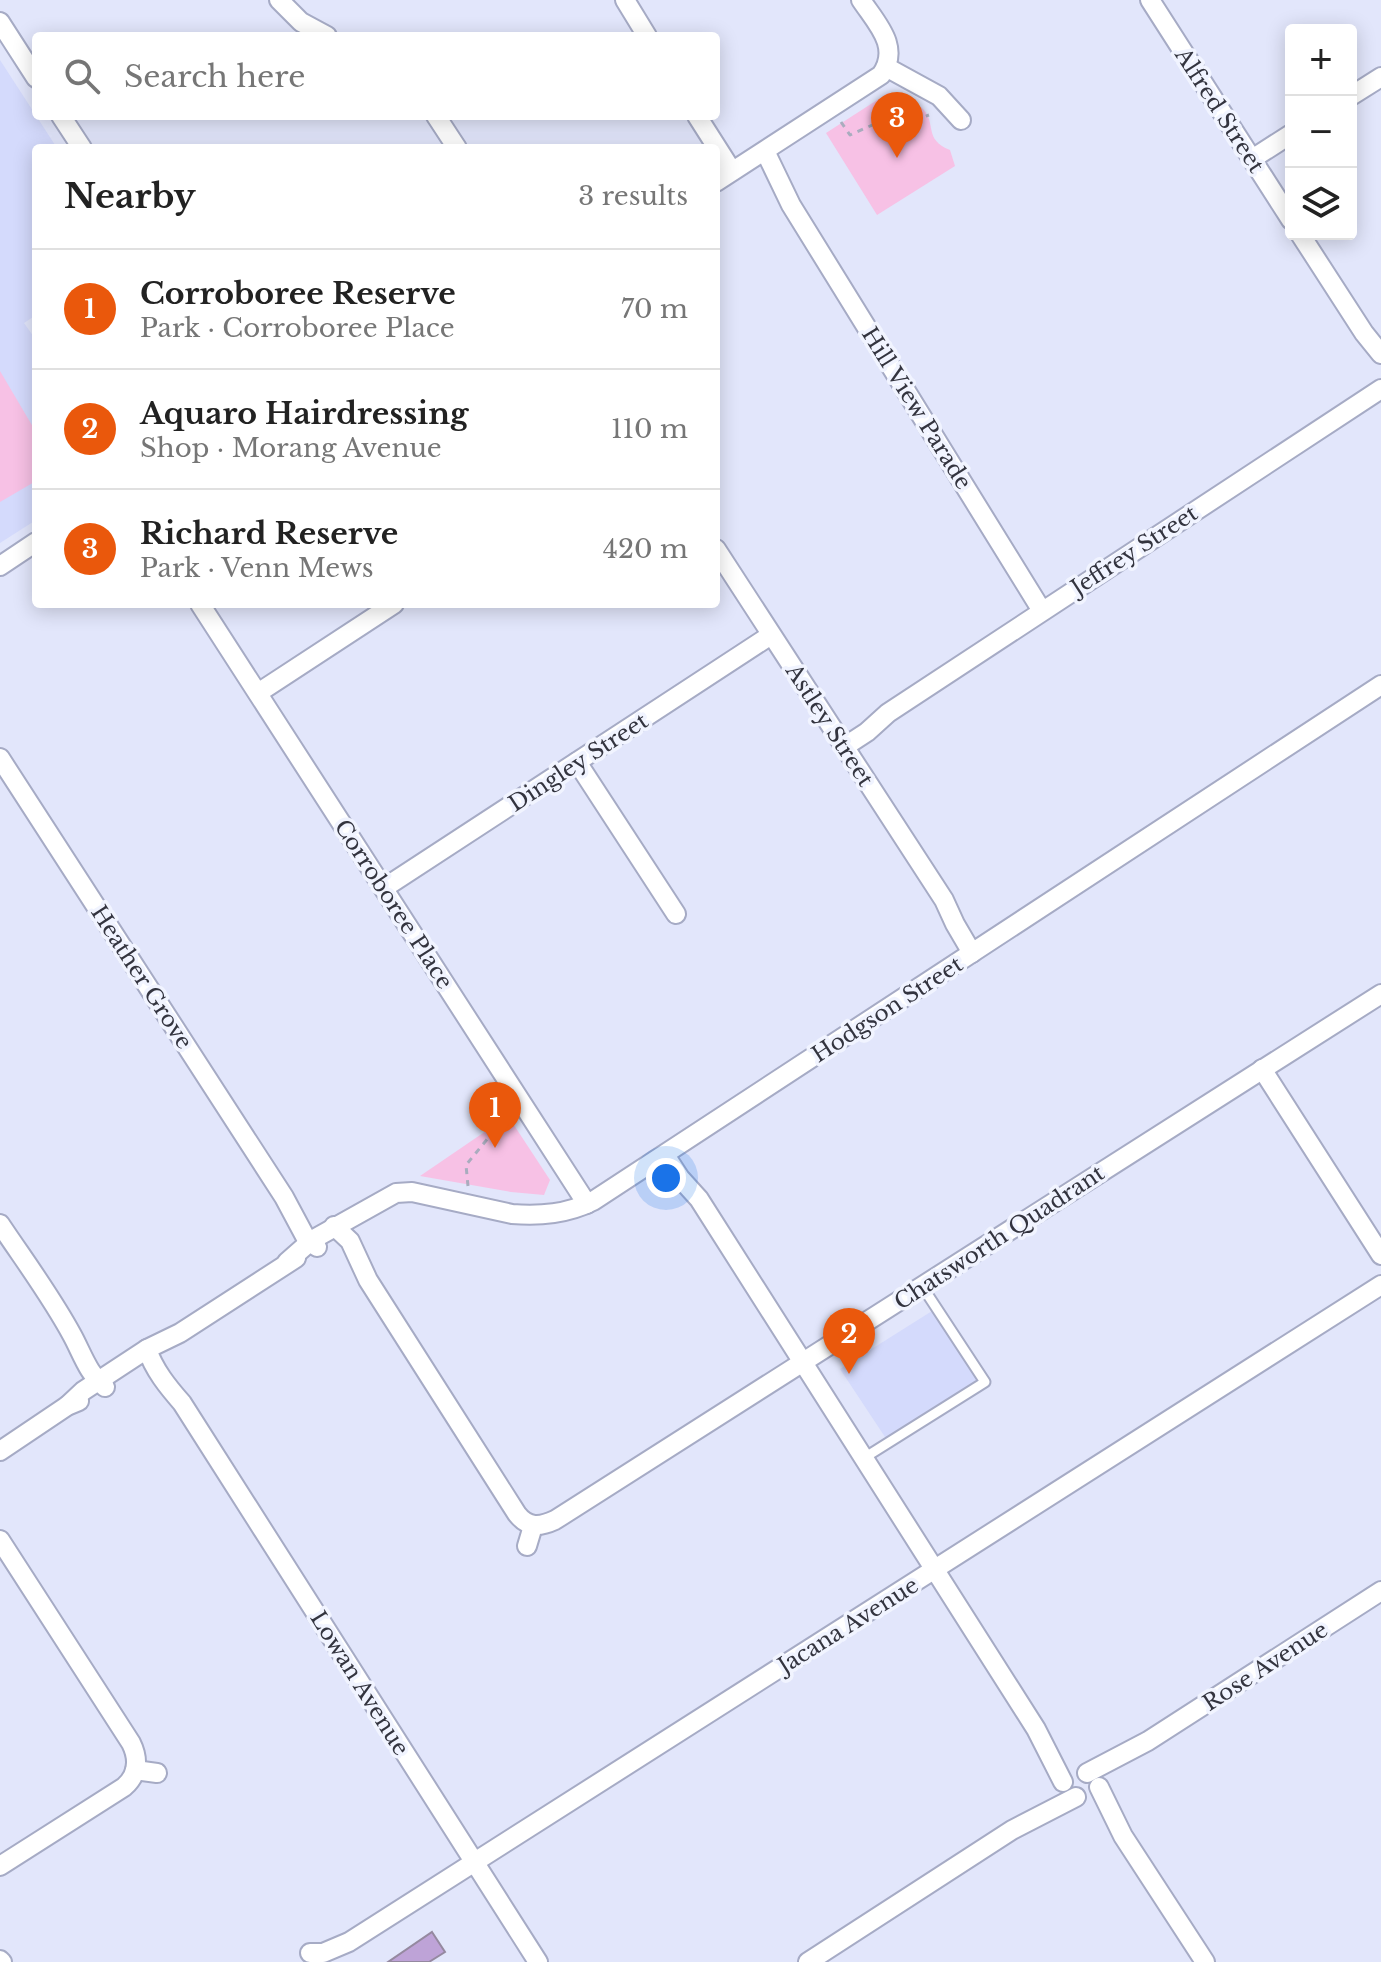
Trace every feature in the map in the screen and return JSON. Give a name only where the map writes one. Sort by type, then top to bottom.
[{"type":"street","points":[[279,0],[301,22],[320,32]]},
{"type":"street","points":[[625,0],[645,32]]},
{"type":"street","points":[[720,179],[881,75],[889,58],[887,40],[861,0]]},
{"type":"street","name":"Alfred Street","points":[[1150,0],[1285,211]]},
{"type":"street","points":[[0,22],[32,72]]},
{"type":"street","points":[[886,67],[928,88],[961,120]]},
{"type":"street","points":[[1357,92],[1381,77]]},
{"type":"street","points":[[64,120],[79,144]]},
{"type":"street","points":[[439,120],[454,144]]},
{"type":"street","points":[[700,120],[715,144]]},
{"type":"street","points":[[1252,159],[1285,138]]},
{"type":"street","points":[[720,152],[732,171]]},
{"type":"street","name":"Hill View Parade","points":[[760,154],[1042,611]]},
{"type":"street","points":[[1304,240],[1381,354]]},
{"type":"street","points":[[1364,333],[1381,369]]},
{"type":"street","name":"Jeffrey Street","points":[[841,743],[862,723],[888,713],[1381,389]]},
{"type":"street","points":[[0,566],[32,545]]},
{"type":"street","name":"Astley Street","points":[[720,555],[944,900],[962,920],[976,950]]},
{"type":"street","name":"Corroboree Place","points":[[203,608],[587,1204]]},
{"type":"street","points":[[258,693],[388,608]]},
{"type":"street","name":"Dingley Street","points":[[384,888],[771,635]]},
{"type":"street","name":"Hodgson Street","points":[[0,1451],[67,1406],[87,1398],[102,1382],[150,1354],[314,1242],[337,1231],[390,1195],[412,1192],[529,1215],[556,1214],[587,1204],[1381,685]]},
{"type":"street","name":"Heather Grove","points":[[0,758],[284,1197],[300,1229],[314,1242]]},
{"type":"street","points":[[577,762],[676,914]]},
{"type":"street","name":"Chatsworth Quadrant","points":[[533,1526],[555,1520],[1381,994]]},
{"type":"street","points":[[1262,1069],[1381,1255]]},
{"type":"street","points":[[670,1152],[689,1173],[699,1199],[1036,1729],[1123,1836],[1205,1962]]},
{"type":"street","points":[[0,1224],[71,1334],[88,1367],[102,1382]]},
{"type":"street","points":[[337,1231],[350,1241],[368,1280],[517,1514],[522,1521],[533,1526],[527,1546]]},
{"type":"street","name":"Jacana Avenue","points":[[310,1953],[323,1953],[349,1942],[1381,1285]]},
{"type":"street","name":"Lowan Avenue","points":[[150,1354],[165,1383],[182,1403],[538,1962]]},
{"type":"street","points":[[0,1540],[136,1755],[135,1770],[124,1787],[0,1866]]},
{"type":"street","name":"Rose Avenue","points":[[808,1962],[1381,1591]]},
{"type":"street","points":[[135,1770],[157,1773]]},
{"type":"lane","points":[[864,1458],[985,1382],[922,1286]]},
{"type":"path","points":[[841,121],[850,135],[888,118],[915,120],[929,115]]},
{"type":"path","points":[[468,1187],[466,1165],[511,1117]]},
{"type":"shaded area","points":[[0,60],[32,109],[32,120],[39,120],[54,144],[32,144],[32,318],[24,323],[32,334],[32,523],[0,543]]},
{"type":"shaded area","points":[[888,93],[899,95],[923,109],[933,136],[950,150],[955,166],[877,215],[826,133]]},
{"type":"shaded area","points":[[0,371],[32,425],[32,483],[0,502]]},
{"type":"shaded area","points":[[508,1116],[550,1180],[544,1195],[420,1176]]},
{"type":"shaded area","points":[[940,1306],[989,1383],[891,1446],[840,1369]]},
{"type":"building","points":[[432,1932],[445,1952],[429,1962],[388,1962]]},
{"type":"place","name":"Richard Reserve","points":[[897,158]]},
{"type":"place","name":"Corroboree Reserve","points":[[495,1148]]},
{"type":"place","name":"Aquaro Hairdressing","points":[[849,1374]]}]
